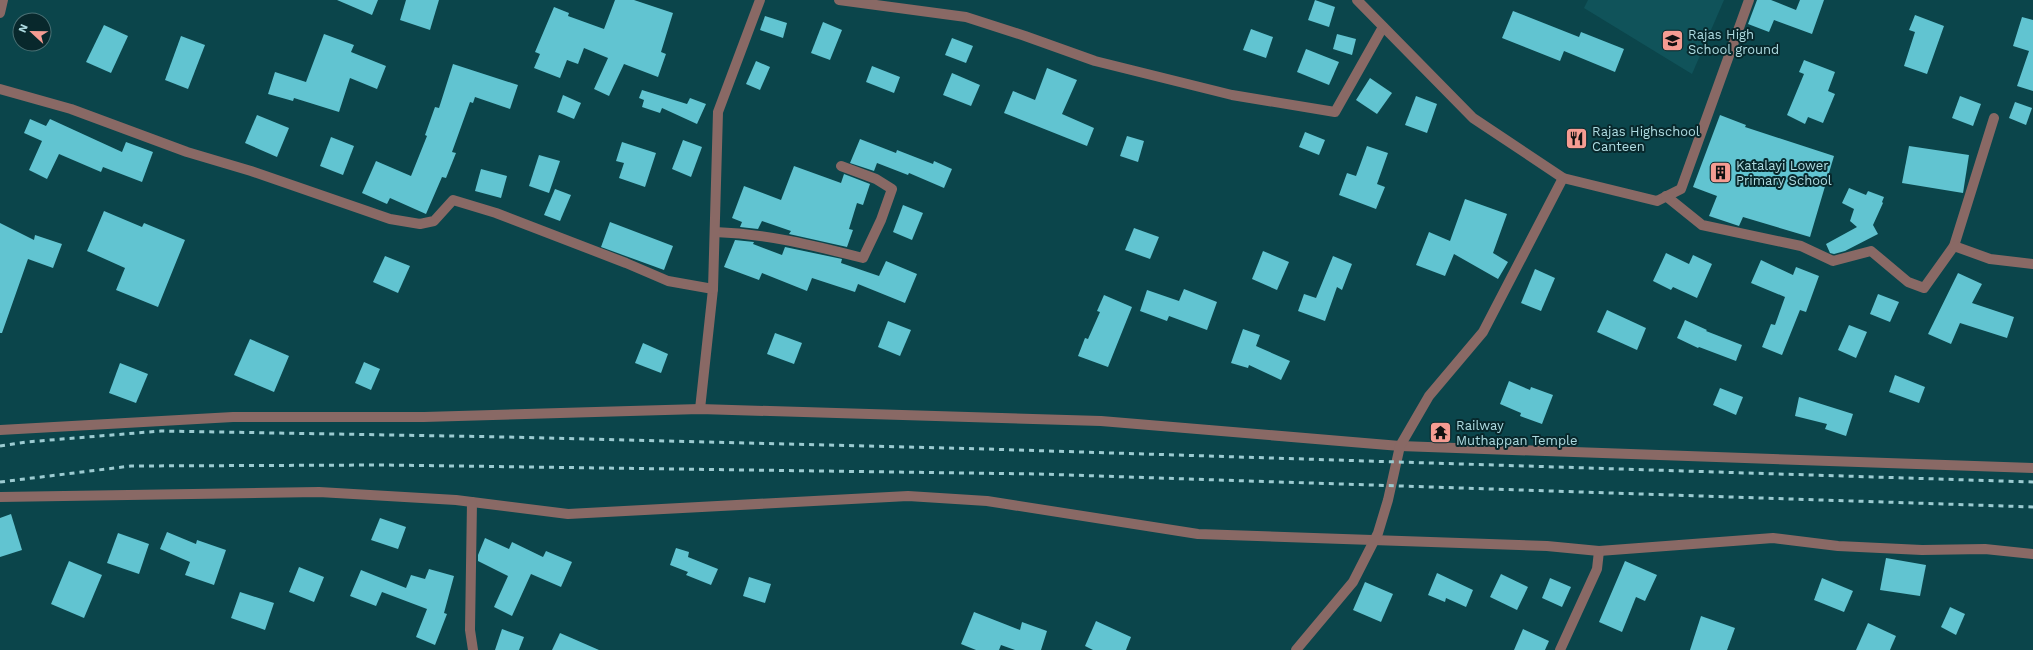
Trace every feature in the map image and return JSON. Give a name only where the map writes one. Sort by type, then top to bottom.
[{"type":"street","points":[[0,13],[4,0]]},
{"type":"street","points":[[700,409],[713,289],[718,112],[760,0]]},
{"type":"street","points":[[839,0],[966,17],[1025,36],[1096,62],[1232,95],[1335,112],[1383,27]]},
{"type":"street","points":[[1357,0],[1473,118],[1563,178],[1656,201],[1681,188],[1750,0]]},
{"type":"street","points":[[0,88],[71,109],[187,152],[251,171],[390,219],[420,224],[434,221],[453,200],[496,212],[619,260],[668,281],[713,289]]},
{"type":"street","points":[[1666,196],[1702,225],[1801,246],[1833,261],[1871,251],[1908,282],[1924,288],[1954,246],[1994,118]]},
{"type":"street","points":[[715,232],[753,234],[791,240],[863,258],[892,189],[876,178],[841,166]]},
{"type":"street","points":[[1296,650],[1353,582],[1375,539],[1388,500],[1400,446],[1429,396],[1483,332],[1563,178]]},
{"type":"street","points":[[1954,246],[1990,259],[2033,264]]},
{"type":"street","points":[[0,430],[233,417],[424,417],[700,409],[1100,421],[1400,446],[2033,468]]},
{"type":"street","points":[[0,498],[319,492],[472,502],[568,514],[908,496],[987,501],[1198,534],[1547,546],[1599,551],[1773,538],[1838,546],[1922,550],[1985,549],[2033,554]]},
{"type":"street","points":[[472,502],[470,630],[472,650]]},
{"type":"street","points":[[1560,650],[1597,569],[1599,551]]},
{"type":"shaded area","name":"Rajas High School ground","points":[[1588,0],[1724,0],[1692,74],[1584,8]]},
{"type":"building","points":[[337,0],[378,0],[372,15]]},
{"type":"building","points":[[406,0],[439,0],[430,30],[400,20]]},
{"type":"building","points":[[615,0],[634,0],[673,13],[661,52],[666,54],[658,77],[624,64],[609,96],[594,89],[608,58],[584,48],[578,64],[567,60],[560,78],[534,68],[540,54],[535,52],[554,7],[569,13],[568,16],[604,29]]},
{"type":"building","points":[[1315,0],[1335,7],[1329,27],[1308,20]]},
{"type":"building","points":[[1757,0],[1771,0],[1796,10],[1800,0],[1824,0],[1812,34],[1774,20],[1769,32],[1748,24]]},
{"type":"building","points":[[1513,11],[1579,37],[1581,32],[1624,49],[1615,72],[1564,51],[1560,61],[1502,38]]},
{"type":"building","points":[[1915,15],[1944,26],[1927,74],[1904,66],[1915,32],[1909,30]]},
{"type":"building","points":[[765,16],[787,23],[783,38],[760,30]]},
{"type":"building","points":[[2022,17],[2033,20],[2033,91],[2017,86],[2029,51],[2013,46]]},
{"type":"building","points":[[823,22],[842,30],[830,60],[811,53]]},
{"type":"building","points":[[104,25],[128,36],[111,73],[86,62]]},
{"type":"building","points":[[1251,29],[1273,37],[1266,58],[1243,50]]},
{"type":"building","points":[[324,34],[354,45],[351,52],[386,66],[377,89],[350,78],[339,112],[294,98],[293,101],[268,94],[275,72],[306,82]]},
{"type":"building","points":[[1337,34],[1356,39],[1352,55],[1333,49]]},
{"type":"building","points":[[181,36],[205,45],[188,89],[165,80]]},
{"type":"building","points":[[952,38],[973,46],[966,63],[945,55]]},
{"type":"building","points":[[1306,49],[1339,62],[1329,85],[1297,72]]},
{"type":"building","points":[[1804,60],[1835,72],[1828,91],[1835,94],[1823,123],[1808,117],[1805,124],[1787,115],[1804,74],[1799,72]]},
{"type":"building","points":[[756,61],[770,67],[760,90],[746,84]]},
{"type":"building","points":[[453,64],[518,85],[510,109],[475,97],[473,103],[470,102],[452,152],[456,153],[446,178],[442,177],[426,214],[390,198],[387,204],[362,193],[376,161],[411,176],[427,136],[425,135],[435,107],[439,108]]},
{"type":"building","points":[[872,66],[900,77],[894,93],[866,82]]},
{"type":"building","points":[[1047,68],[1077,80],[1062,114],[1094,128],[1087,146],[1004,113],[1013,91],[1035,100]]},
{"type":"building","points":[[952,73],[980,85],[971,106],[943,95]]},
{"type":"building","points":[[1370,78],[1392,93],[1377,114],[1356,100]]},
{"type":"building","points":[[642,90],[687,104],[690,98],[706,104],[697,124],[662,108],[660,113],[642,107],[644,100],[639,98]]},
{"type":"building","points":[[563,95],[581,103],[574,119],[557,112]]},
{"type":"building","points":[[1416,96],[1437,104],[1427,133],[1405,125]]},
{"type":"building","points":[[1960,96],[1981,104],[1973,126],[1952,118]]},
{"type":"building","points":[[2015,102],[2032,108],[2026,125],[2009,118]]},
{"type":"building","points":[[257,115],[289,128],[277,157],[245,143]]},
{"type":"building","points":[[1720,115],[1746,125],[1745,127],[1834,156],[1810,237],[1743,217],[1739,226],[1709,216],[1717,196],[1693,187]]},
{"type":"building","points":[[30,119],[46,126],[50,119],[122,152],[126,142],[153,152],[142,182],[103,167],[101,172],[59,154],[47,179],[29,170],[42,141],[24,133]]},
{"type":"building","points":[[1305,132],[1325,140],[1319,155],[1299,147]]},
{"type":"building","points":[[1127,136],[1144,141],[1138,162],[1120,156]]},
{"type":"building","points":[[331,137],[354,146],[343,175],[320,166]]},
{"type":"building","points":[[860,139],[896,153],[897,150],[933,164],[934,161],[952,169],[944,188],[909,173],[908,175],[877,163],[874,171],[850,163]]},
{"type":"building","points":[[683,140],[702,147],[691,177],[672,169]]},
{"type":"building","points":[[622,142],[656,153],[645,187],[619,178],[624,163],[616,161]]},
{"type":"building","points":[[1367,146],[1388,153],[1377,184],[1385,187],[1376,209],[1339,195],[1347,173],[1356,176]]},
{"type":"building","points":[[1909,146],[1969,155],[1963,193],[1902,183]]},
{"type":"building","points":[[539,155],[560,161],[549,193],[529,186]]},
{"type":"building","points":[[794,166],[841,183],[844,174],[870,184],[863,205],[857,203],[849,229],[853,230],[847,247],[789,234],[791,231],[762,221],[758,229],[740,227],[742,222],[732,218],[744,186],[781,200]]},
{"type":"building","points":[[481,169],[507,176],[501,198],[475,191]]},
{"type":"building","points":[[1849,188],[1866,195],[1868,191],[1884,197],[1883,203],[1873,225],[1878,234],[1845,251],[1834,254],[1830,253],[1826,244],[1857,227],[1850,221],[1854,209],[1842,203]]},
{"type":"building","points":[[555,189],[571,195],[560,221],[544,215]]},
{"type":"building","points":[[1465,199],[1507,214],[1493,253],[1508,262],[1498,279],[1454,254],[1445,276],[1416,265],[1429,232],[1450,241]]},
{"type":"building","points":[[903,205],[923,213],[912,240],[893,232]]},
{"type":"building","points":[[104,211],[142,227],[144,223],[185,240],[158,307],[116,290],[125,268],[87,251]]},
{"type":"building","points":[[610,222],[673,246],[664,270],[601,247]]},
{"type":"building","points":[[0,223],[34,240],[35,235],[62,244],[53,268],[28,259],[2,333],[0,333]]},
{"type":"building","points":[[1134,228],[1159,237],[1150,259],[1125,250]]},
{"type":"building","points":[[735,240],[754,242],[753,244],[782,255],[785,247],[842,259],[841,263],[879,276],[886,261],[917,274],[905,303],[858,284],[855,292],[812,278],[807,291],[762,273],[759,280],[724,267]]},
{"type":"building","points":[[1263,251],[1289,262],[1277,290],[1252,279]]},
{"type":"building","points":[[1666,253],[1689,264],[1693,255],[1712,264],[1697,298],[1673,287],[1671,290],[1653,281]]},
{"type":"building","points":[[385,256],[410,266],[398,293],[373,282]]},
{"type":"building","points":[[1333,256],[1352,264],[1342,290],[1337,287],[1325,321],[1298,311],[1304,294],[1316,298]]},
{"type":"building","points":[[1761,260],[1793,275],[1796,267],[1819,276],[1806,312],[1800,310],[1782,355],[1762,347],[1771,324],[1775,325],[1785,297],[1751,283]]},
{"type":"building","points":[[1535,269],[1555,278],[1541,311],[1521,303]]},
{"type":"building","points":[[1958,273],[1982,284],[1972,303],[2014,317],[2007,338],[1960,323],[1951,344],[1928,334]]},
{"type":"building","points":[[1184,289],[1217,302],[1207,330],[1169,316],[1167,321],[1140,311],[1147,290],[1179,301]]},
{"type":"building","points":[[1878,294],[1899,302],[1890,322],[1870,314]]},
{"type":"building","points":[[1104,295],[1132,307],[1108,367],[1078,356],[1085,338],[1088,339],[1100,312],[1097,311]]},
{"type":"building","points":[[1607,310],[1646,328],[1637,350],[1597,332]]},
{"type":"building","points":[[1685,320],[1707,330],[1706,331],[1742,345],[1736,361],[1699,347],[1698,348],[1677,338]]},
{"type":"building","points":[[888,321],[911,330],[900,356],[878,347]]},
{"type":"building","points":[[1849,325],[1867,332],[1856,358],[1838,350]]},
{"type":"building","points":[[1243,329],[1260,335],[1256,346],[1290,361],[1281,380],[1249,365],[1248,368],[1231,363]]},
{"type":"building","points":[[775,333],[802,343],[794,364],[767,354]]},
{"type":"building","points":[[250,339],[289,356],[274,392],[234,375]]},
{"type":"building","points":[[643,343],[668,354],[661,373],[635,363]]},
{"type":"building","points":[[364,362],[380,369],[371,390],[355,383]]},
{"type":"building","points":[[120,363],[148,374],[136,403],[109,393]]},
{"type":"building","points":[[1895,375],[1925,387],[1919,403],[1889,392]]},
{"type":"building","points":[[1509,381],[1530,390],[1531,387],[1553,395],[1542,424],[1520,416],[1521,413],[1500,404]]},
{"type":"building","points":[[1720,388],[1743,397],[1736,415],[1713,405]]},
{"type":"building","points":[[1799,397],[1853,414],[1846,436],[1825,429],[1827,424],[1795,416]]},
{"type":"building","points":[[11,514],[22,550],[0,557],[0,518]]},
{"type":"building","points":[[380,518],[406,527],[398,549],[371,540]]},
{"type":"building","points":[[167,532],[196,544],[197,540],[226,550],[214,585],[185,575],[190,562],[160,549]]},
{"type":"building","points":[[118,533],[149,544],[139,574],[107,563]]},
{"type":"building","points":[[485,538],[509,549],[512,542],[543,557],[546,551],[572,562],[561,587],[531,574],[512,616],[494,607],[508,576],[478,561],[478,555]]},
{"type":"building","points":[[676,548],[689,552],[688,557],[718,569],[711,585],[686,575],[688,572],[670,565]]},
{"type":"building","points":[[1886,558],[1926,565],[1920,596],[1880,590]]},
{"type":"building","points":[[69,561],[102,575],[84,618],[51,604]]},
{"type":"building","points":[[1625,561],[1657,575],[1645,601],[1636,597],[1622,632],[1599,622]]},
{"type":"building","points":[[299,567],[324,577],[314,602],[289,592]]},
{"type":"building","points":[[429,569],[454,576],[444,613],[447,614],[435,645],[416,637],[427,609],[382,592],[376,606],[350,596],[361,570],[406,588],[411,575],[425,579]]},
{"type":"building","points":[[1437,573],[1473,590],[1466,607],[1446,598],[1445,602],[1428,595]]},
{"type":"building","points":[[1501,574],[1528,587],[1517,610],[1490,597]]},
{"type":"building","points":[[749,577],[771,584],[765,603],[743,596]]},
{"type":"building","points":[[1550,578],[1571,587],[1562,607],[1542,598]]},
{"type":"building","points":[[1822,578],[1853,591],[1844,612],[1814,600]]},
{"type":"building","points":[[1365,582],[1393,594],[1381,622],[1353,610]]},
{"type":"building","points":[[240,592],[274,603],[265,630],[231,618]]},
{"type":"building","points":[[1950,607],[1965,614],[1956,635],[1941,627]]},
{"type":"building","points":[[974,612],[1020,630],[1022,622],[1047,631],[1041,650],[1015,650],[1001,645],[999,650],[976,650],[961,644]]},
{"type":"building","points":[[1701,616],[1735,628],[1727,650],[1690,650]]},
{"type":"building","points":[[1096,621],[1131,637],[1126,650],[1093,650],[1085,646]]},
{"type":"building","points":[[1868,623],[1896,636],[1890,650],[1856,650]]},
{"type":"building","points":[[502,629],[524,637],[519,650],[495,650]]},
{"type":"building","points":[[1523,629],[1549,641],[1545,650],[1514,650]]},
{"type":"building","points":[[560,633],[599,650],[552,650]]},
{"type":"railway","points":[[0,446],[26,442],[161,431],[506,437],[986,449],[2033,482]]},
{"type":"railway","points":[[0,482],[131,466],[384,465],[1039,474],[2033,507]]},
{"type":"place","name":"Rajas High School ground","points":[[1672,41]]},
{"type":"place","name":"Rajas Highschool Canteen","points":[[1577,138]]},
{"type":"place","name":"Katalayi Lower Primary School","points":[[1721,172]]},
{"type":"place","name":"Railway Muthappan Temple","points":[[1440,432]]}]
